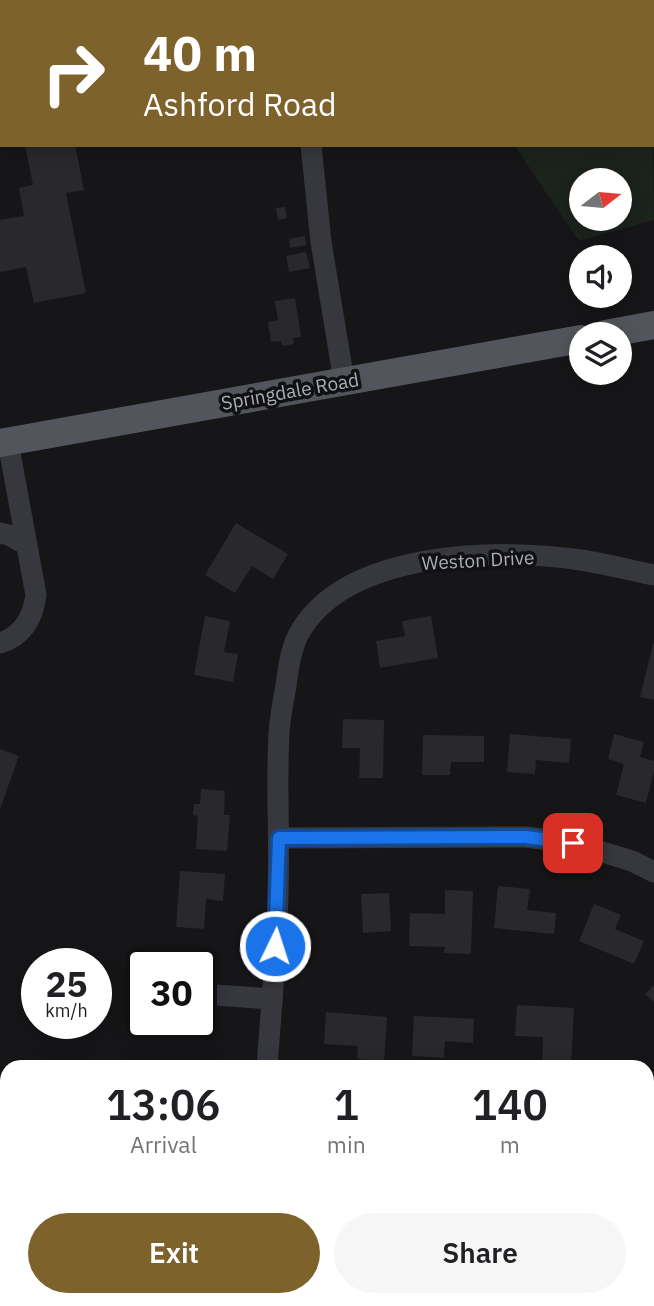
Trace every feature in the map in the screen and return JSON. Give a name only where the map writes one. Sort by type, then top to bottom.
[{"type":"main road","points":[[632,330],[654,326]]},
{"type":"main road","name":"Springdale Road","points":[[4,442],[569,340]]},
{"type":"street","points":[[311,147],[321,242],[344,381]]},
{"type":"street","points":[[0,643],[17,634],[28,623],[34,610],[36,595],[4,442]]},
{"type":"street","points":[[0,533],[27,545]]},
{"type":"street","name":"Weston Drive","points":[[268,1060],[278,893],[279,732],[289,664],[300,631],[321,607],[344,590],[375,574],[416,562],[533,555],[654,575]]},
{"type":"street","points":[[279,838],[526,837],[573,843],[632,861],[654,872]]},
{"type":"street","points":[[217,995],[272,999]]},
{"type":"shaded area","points":[[515,147],[653,147],[654,220],[632,226],[632,168],[569,168],[569,226]]},
{"type":"shaded area","points":[[572,231],[615,231],[579,241]]},
{"type":"building","points":[[25,147],[75,147],[84,190],[66,193],[86,293],[34,303],[26,267],[0,272],[0,220],[24,216],[19,188],[33,185]]},
{"type":"building","points":[[285,207],[287,218],[278,220],[276,208]]},
{"type":"building","points":[[305,236],[306,245],[290,248],[289,239]]},
{"type":"building","points":[[306,252],[310,268],[289,272],[286,256]]},
{"type":"building","points":[[295,298],[301,337],[293,338],[294,344],[282,346],[281,341],[271,342],[268,322],[278,320],[275,301]]},
{"type":"building","points":[[236,523],[288,554],[273,579],[252,566],[235,593],[205,575]]},
{"type":"building","points":[[205,616],[230,621],[224,652],[238,654],[233,682],[194,675]]},
{"type":"building","points":[[431,616],[438,658],[380,668],[376,641],[405,636],[402,621]]},
{"type":"building","points":[[654,644],[654,700],[640,697]]},
{"type":"building","points":[[343,719],[384,720],[383,778],[359,778],[360,748],[342,748]]},
{"type":"building","points":[[510,734],[571,739],[569,763],[536,760],[535,774],[507,772]]},
{"type":"building","points":[[614,734],[644,742],[640,757],[654,761],[646,803],[616,795],[624,764],[608,759]]},
{"type":"building","points":[[423,735],[484,736],[484,762],[451,762],[450,775],[422,775]]},
{"type":"building","points":[[0,749],[19,756],[0,809]]},
{"type":"building","points":[[201,789],[225,791],[224,815],[230,815],[227,851],[196,849],[198,816],[193,815],[194,804],[200,804]]},
{"type":"building","points":[[180,871],[225,874],[223,901],[206,899],[204,929],[176,927]]},
{"type":"building","points":[[498,886],[530,889],[527,910],[556,913],[554,934],[494,928]]},
{"type":"building","points":[[445,890],[473,891],[471,954],[444,953],[445,947],[409,946],[410,913],[445,914]]},
{"type":"building","points":[[389,893],[391,931],[363,933],[361,894]]},
{"type":"building","points":[[594,904],[621,915],[615,929],[644,941],[634,964],[579,941]]},
{"type":"building","points":[[654,985],[654,1002],[645,994]]},
{"type":"building","points":[[517,1005],[574,1008],[571,1060],[542,1060],[543,1037],[515,1036]]},
{"type":"building","points":[[326,1012],[387,1017],[384,1060],[357,1059],[358,1046],[324,1044]]},
{"type":"building","points":[[414,1016],[474,1019],[473,1043],[445,1041],[444,1058],[412,1056]]},
{"type":"route","points":[[275,946],[279,838],[526,837],[573,843]]}]
